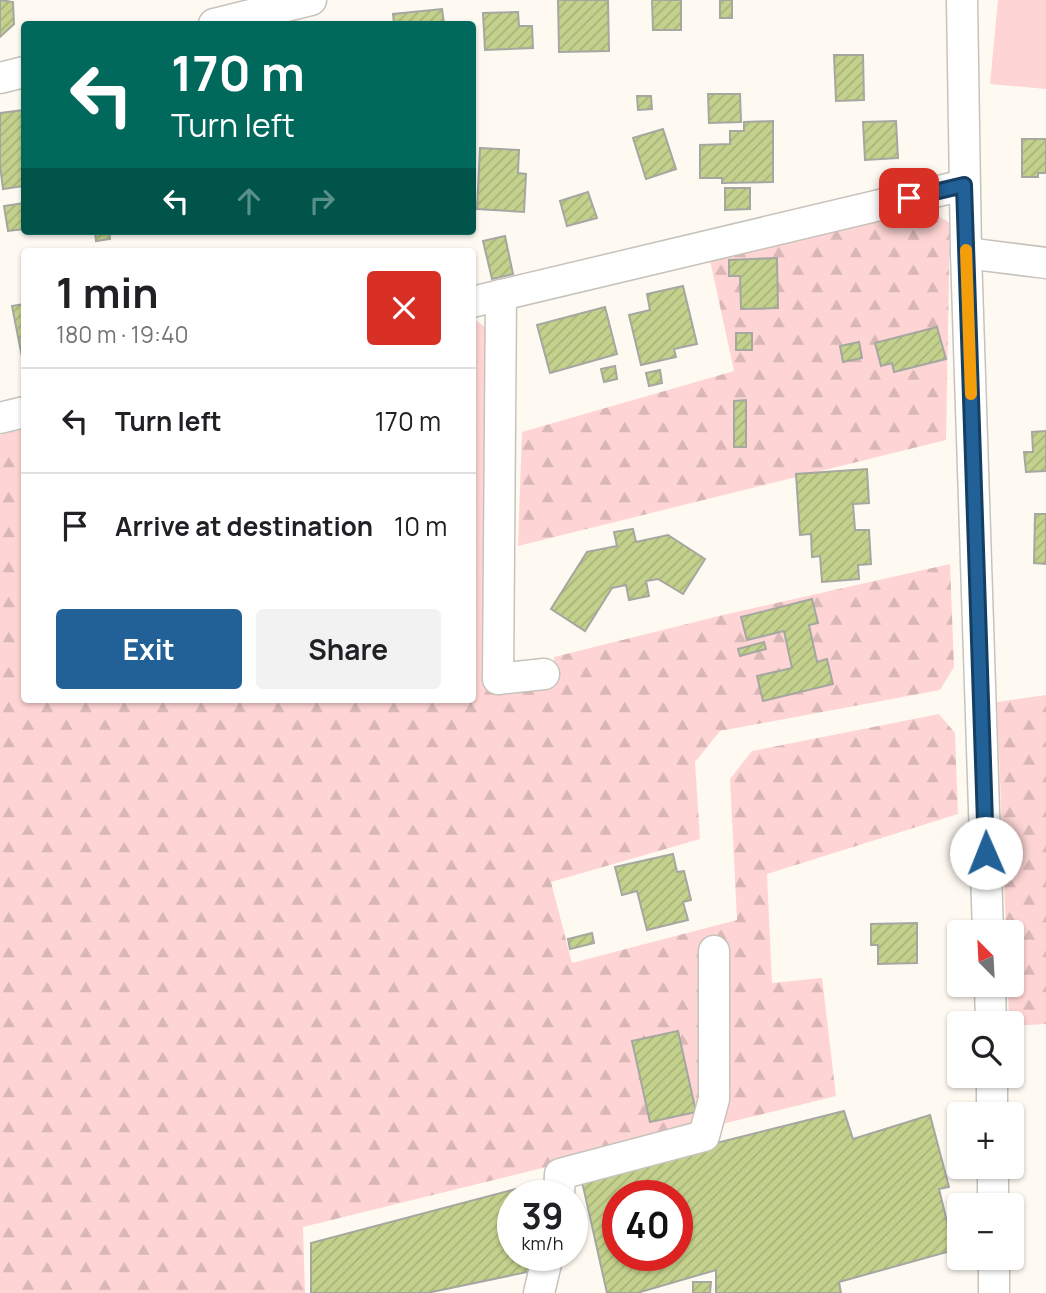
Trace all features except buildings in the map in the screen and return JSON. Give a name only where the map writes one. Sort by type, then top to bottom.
[{"type":"street","points":[[226,21],[311,0]]},
{"type":"street","points":[[962,0],[964,185],[988,920]]},
{"type":"street","points":[[0,78],[21,73]]},
{"type":"street","points":[[476,301],[964,185]]},
{"type":"street","points":[[966,253],[1046,263]]},
{"type":"street","points":[[501,295],[498,679],[544,674]]},
{"type":"street","points":[[0,418],[21,413]]},
{"type":"street","points":[[560,1180],[560,1174],[704,1136],[713,1099],[714,951]]},
{"type":"street","points":[[994,1270],[994,1293]]},
{"type":"street","points":[[539,1293],[544,1271]]},
{"type":"green space","points":[[998,0],[1046,0],[1046,89],[990,84]]},
{"type":"green space","points":[[922,206],[950,223],[946,440],[518,546],[522,432],[734,371],[710,260]]},
{"type":"green space","points":[[476,320],[486,328],[513,692],[555,686],[554,657],[723,615],[950,564],[954,667],[940,690],[720,731],[695,762],[700,839],[551,882],[572,963],[737,920],[730,779],[752,751],[939,714],[955,733],[958,814],[767,874],[772,983],[822,978],[836,1096],[303,1227],[305,1293],[0,1293],[0,435],[21,430],[21,703],[476,703]]},
{"type":"green space","points":[[1046,695],[1046,1024],[1024,1025],[1024,1011],[1009,1011],[1008,998],[1024,998],[1024,920],[1005,920],[997,702]]},
{"type":"slow traffic","points":[[966,250],[971,394]]},
{"type":"route","points":[[909,198],[964,185],[986,853]]}]
